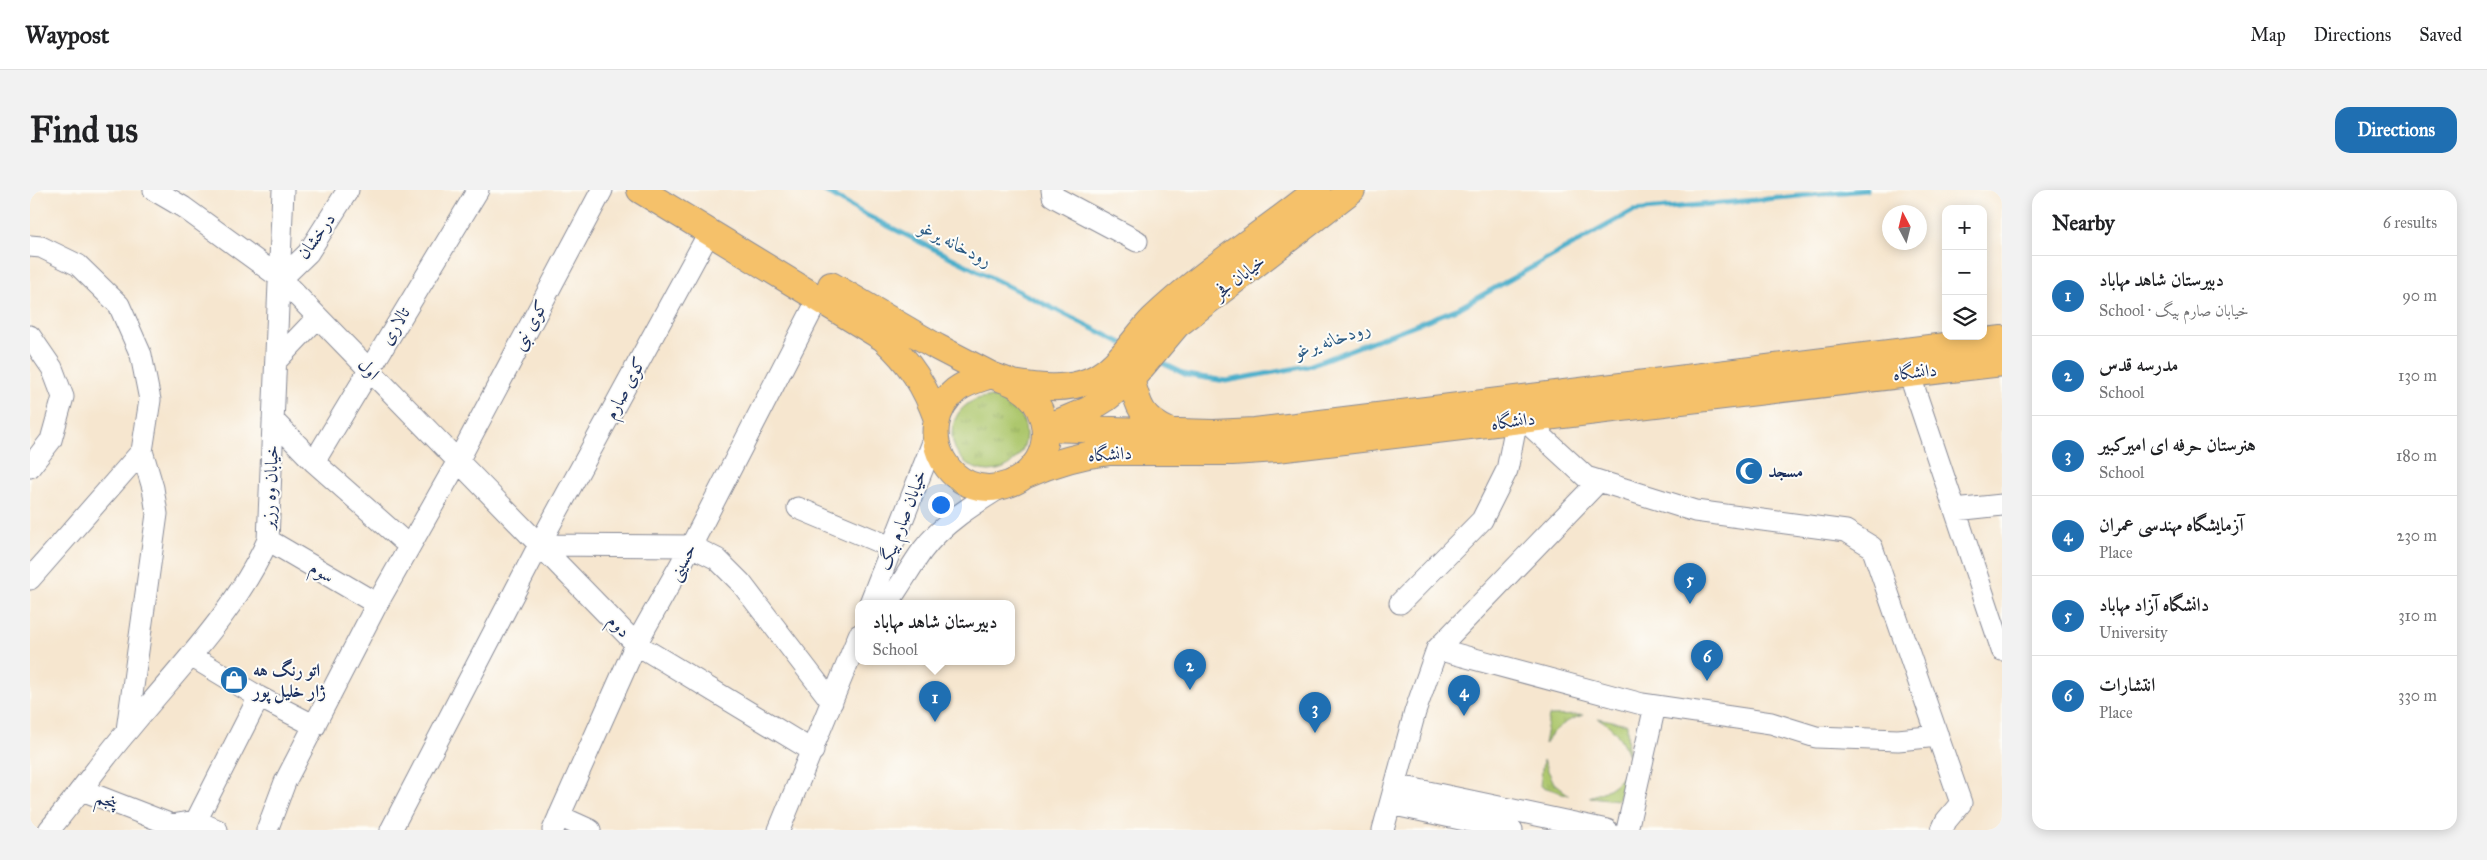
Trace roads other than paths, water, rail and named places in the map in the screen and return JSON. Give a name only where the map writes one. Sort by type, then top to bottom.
[{"type":"main road","points":[[640,190],[819,297],[883,338],[914,370],[927,393],[942,460],[958,478],[972,485],[988,488],[1014,480],[1041,454],[1045,428],[1042,414],[1035,401],[1025,390],[896,323],[674,190]]},
{"type":"main road","name":"خیابان فجر","points":[[1126,373],[1165,322],[1241,248],[1317,190]]},
{"type":"main road","name":"خیابان فجر","points":[[1165,322],[1352,190]]},
{"type":"main road","name":"دانشگاه","points":[[1014,480],[1057,462],[1089,454],[1109,452],[1232,452],[1268,450],[1520,420],[1908,362],[2002,340]]},
{"type":"main road","name":"دانشگاه","points":[[1045,428],[1169,430],[1213,433],[1281,428],[1908,362],[2002,363]]},
{"type":"main road","points":[[936,428],[944,402],[957,389],[1002,379],[1042,387],[1066,386],[1126,373]]},
{"type":"main road","points":[[1045,428],[1070,419],[1097,405],[1126,373]]},
{"type":"main road","points":[[1126,373],[1140,409],[1147,418],[1169,430]]},
{"type":"street","name":"اول","points":[[154,190],[183,207],[280,278],[458,461]]},
{"type":"street","name":"خیابان وه رزیر","points":[[49,830],[127,730],[191,656],[255,567],[268,540],[283,190]]},
{"type":"street","name":"درخشان","points":[[280,278],[308,253],[348,190]]},
{"type":"street","name":"تالاری","points":[[314,462],[368,369],[478,190]]},
{"type":"street","name":"کوی نبی","points":[[267,830],[285,782],[377,604],[458,461],[602,190]]},
{"type":"street","points":[[1052,190],[1053,196],[1058,199],[1137,241]]},
{"type":"street","name":"کوی صارم","points":[[391,830],[540,545],[710,231]]},
{"type":"street","points":[[30,246],[41,247],[78,265],[119,306],[141,355],[150,400],[142,451],[153,488],[157,514],[127,730]]},
{"type":"street","name":"حسینی","points":[[556,823],[636,644],[691,546],[819,297]]},
{"type":"street","points":[[276,361],[318,318]]},
{"type":"street","points":[[30,336],[52,368],[62,397],[52,440],[30,467]]},
{"type":"street","points":[[1908,362],[1955,510],[2001,645]]},
{"type":"street","points":[[273,420],[314,462],[409,546]]},
{"type":"street","points":[[1400,604],[1482,520],[1507,470],[1520,420],[1586,478],[1695,511],[1846,531],[1872,547],[1961,803],[1946,821],[1942,830]]},
{"type":"street","name":"خیابان صارم بیگ","points":[[871,600],[936,428]]},
{"type":"street","points":[[30,579],[142,451]]},
{"type":"street","name":"دوم","points":[[458,461],[636,644],[813,750]]},
{"type":"street","name":"خیابان صارم بیگ","points":[[890,600],[923,550],[949,523],[976,502],[1014,480]]},
{"type":"street","points":[[1383,830],[1415,712],[1437,649],[1598,482]]},
{"type":"street","points":[[1955,510],[2002,505]]},
{"type":"street","points":[[798,508],[891,547]]},
{"type":"street","name":"سوم","points":[[268,540],[377,604]]},
{"type":"street","points":[[540,545],[691,546],[717,559],[741,583],[832,702]]},
{"type":"street","points":[[1437,649],[1642,704],[1772,723],[1816,737],[1898,740],[1938,736]]},
{"type":"street","points":[[191,656],[258,697],[315,726]]},
{"type":"street","points":[[778,830],[832,702],[853,658]]},
{"type":"street","points":[[217,830],[196,821],[258,697]]},
{"type":"street","points":[[1627,830],[1655,706]]},
{"type":"street","name":"پنجم","points":[[82,790],[172,828],[196,821]]},
{"type":"street","points":[[1393,795],[1512,830]]},
{"type":"street","points":[[1393,795],[1607,830]]},
{"type":"street","points":[[556,823],[590,830]]},
{"type":"waterway","name":"رودخانه یرغو","points":[[823,190],[862,213],[1122,343]]},
{"type":"waterway","name":"رودخانه یرغو","points":[[1158,361],[1187,375],[1226,381],[1308,366],[1459,308],[1633,211],[1866,190]]},
{"type":"place","name":"مسجد","points":[[1749,471]]},
{"type":"place","name":"دانشگاه آزاد مهاباد","points":[[1690,604]]},
{"type":"place","name":"اتو رنگ هه ژار خلیل پور","points":[[234,680]]},
{"type":"place","name":"انتشارات","points":[[1707,681]]},
{"type":"place","name":"مدرسه قدس","points":[[1190,690]]},
{"type":"place","name":"آزمایشگاه مهندسی عمران","points":[[1464,716]]},
{"type":"place","name":"دبیرستان شاهد مهاباد","points":[[935,722]]},
{"type":"place","name":"هنرستان حرفه ای امیرکبیر","points":[[1315,733]]}]
